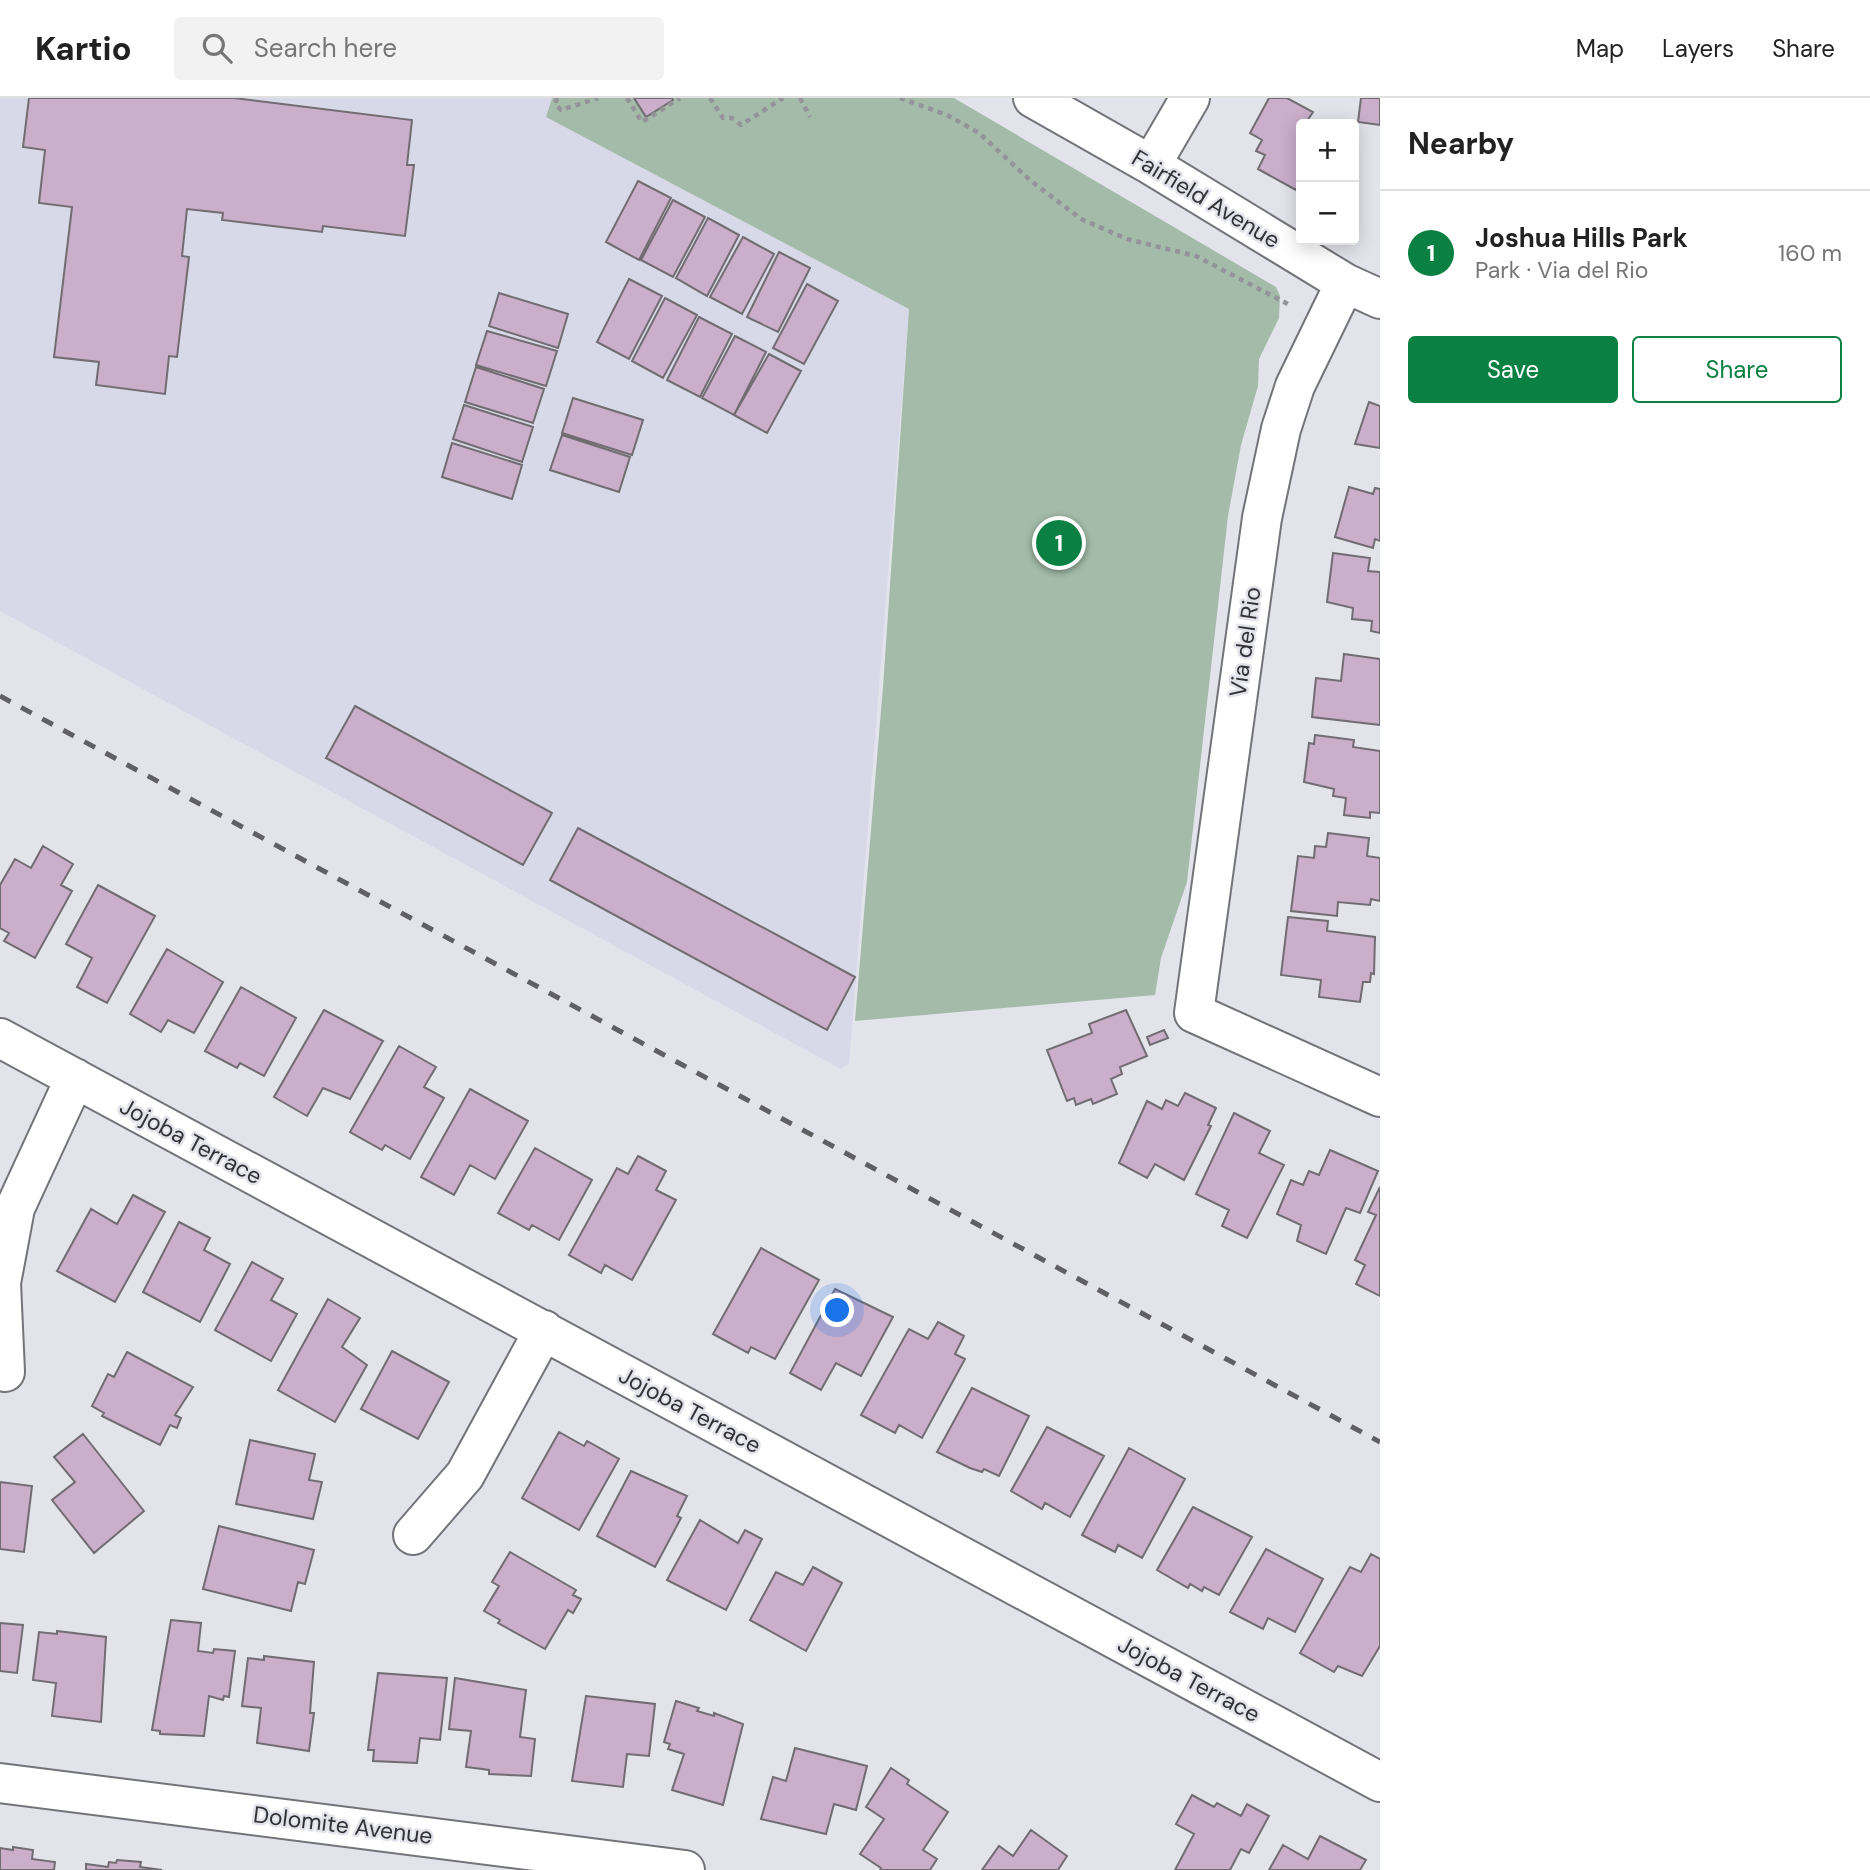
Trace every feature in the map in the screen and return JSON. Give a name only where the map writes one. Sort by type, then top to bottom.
[{"type":"street","name":"Fairfield Avenue","points":[[1033,98],[1151,165],[1345,283],[1380,299]]},
{"type":"street","points":[[1151,165],[1190,98]]},
{"type":"street","name":"Via del Rio","points":[[1345,283],[1295,386],[1281,429],[1262,518],[1194,1013],[1380,1097]]},
{"type":"street","name":"Jojoba Terrace","points":[[0,1038],[1380,1782]]},
{"type":"street","points":[[5,1372],[1,1283],[15,1208],[75,1078]]},
{"type":"street","points":[[413,1535],[465,1475],[544,1330]]},
{"type":"street","name":"Dolomite Avenue","points":[[0,1783],[529,1859],[685,1870]]},
{"type":"path","points":[[557,98],[555,104],[561,110],[598,98]]},
{"type":"path","points":[[627,98],[642,121],[679,98]]},
{"type":"path","points":[[701,98],[711,100],[723,118],[732,118],[741,125],[783,98]]},
{"type":"path","points":[[800,98],[810,117]]},
{"type":"path","points":[[900,98],[947,115],[979,134],[1031,181],[1081,219],[1127,239],[1196,256],[1288,304]]},
{"type":"shaded area","points":[[0,98],[552,98],[546,117],[909,309],[849,1063],[841,1069],[0,611]]},
{"type":"green space","points":[[552,98],[954,98],[1276,287],[1280,296],[1279,318],[1259,359],[1258,386],[1241,445],[1228,516],[1187,882],[1161,958],[1155,995],[855,1021],[883,687],[909,309],[546,117]]},
{"type":"building","points":[[29,98],[234,98],[412,120],[407,165],[414,165],[405,236],[323,226],[322,232],[222,220],[223,213],[187,209],[182,256],[189,257],[177,357],[169,356],[165,394],[96,385],[99,362],[54,357],[72,207],[39,203],[45,150],[23,147]]},
{"type":"building","points":[[634,98],[672,98],[673,100],[646,117]]},
{"type":"building","points":[[1269,98],[1287,98],[1313,112],[1308,119],[1296,119],[1296,190],[1258,169],[1265,155],[1256,151],[1262,140],[1250,133]]},
{"type":"building","points":[[1361,98],[1380,98],[1380,125],[1359,122]]},
{"type":"building","points":[[638,181],[671,198],[639,260],[606,242]]},
{"type":"building","points":[[673,200],[705,217],[673,277],[641,260]]},
{"type":"building","points":[[708,218],[739,235],[707,296],[676,278]]},
{"type":"building","points":[[743,237],[774,254],[742,314],[710,297]]},
{"type":"building","points":[[779,252],[810,268],[778,332],[747,317]]},
{"type":"building","points":[[629,279],[662,296],[629,359],[597,342]]},
{"type":"building","points":[[807,284],[838,301],[804,364],[773,348]]},
{"type":"building","points":[[499,293],[568,314],[558,348],[489,326]]},
{"type":"building","points":[[665,298],[697,315],[663,378],[632,361]]},
{"type":"building","points":[[699,317],[732,334],[700,397],[667,380]]},
{"type":"building","points":[[487,331],[557,351],[546,386],[476,365]]},
{"type":"building","points":[[735,336],[766,352],[734,415],[702,398]]},
{"type":"building","points":[[769,354],[801,371],[767,433],[734,415]]},
{"type":"building","points":[[476,367],[544,389],[533,423],[465,402]]},
{"type":"building","points":[[573,398],[643,420],[632,455],[562,433]]},
{"type":"building","points":[[1369,402],[1380,406],[1380,448],[1355,444]]},
{"type":"building","points":[[464,405],[533,427],[522,462],[453,439]]},
{"type":"building","points":[[562,435],[630,457],[619,492],[550,470]]},
{"type":"building","points":[[452,443],[522,465],[512,499],[442,477]]},
{"type":"building","points":[[1349,487],[1373,494],[1375,488],[1380,489],[1380,541],[1375,539],[1373,548],[1335,537]]},
{"type":"building","points":[[1333,553],[1370,558],[1368,571],[1380,572],[1380,633],[1371,631],[1372,621],[1352,619],[1353,608],[1327,602]]},
{"type":"building","points":[[1344,654],[1380,659],[1380,725],[1312,717],[1316,678],[1341,681]]},
{"type":"building","points":[[355,706],[552,813],[523,865],[326,758]]},
{"type":"building","points":[[1315,735],[1354,740],[1353,747],[1380,751],[1380,813],[1370,812],[1370,818],[1344,815],[1346,798],[1333,796],[1334,789],[1304,782],[1309,743],[1314,744]]},
{"type":"building","points":[[578,828],[855,977],[827,1030],[550,880]]},
{"type":"building","points":[[1328,833],[1369,838],[1367,856],[1380,858],[1380,901],[1371,899],[1370,905],[1338,902],[1337,916],[1291,911],[1298,856],[1314,858],[1315,846],[1326,847]]},
{"type":"building","points":[[43,846],[73,864],[61,885],[72,891],[35,958],[4,941],[9,933],[0,928],[0,885],[15,859],[31,868]]},
{"type":"building","points":[[98,885],[155,916],[107,1003],[77,987],[92,958],[66,944]]},
{"type":"building","points":[[1288,917],[1328,921],[1327,931],[1375,937],[1374,974],[1371,973],[1370,982],[1363,982],[1360,1002],[1319,997],[1321,980],[1281,975]]},
{"type":"building","points":[[167,949],[223,982],[194,1033],[168,1020],[161,1032],[130,1014]]},
{"type":"building","points":[[241,987],[296,1018],[264,1076],[240,1063],[237,1068],[205,1051]]},
{"type":"building","points":[[324,1010],[383,1041],[350,1099],[323,1088],[307,1116],[274,1097]]},
{"type":"building","points":[[1126,1010],[1147,1056],[1120,1067],[1122,1074],[1111,1079],[1117,1094],[1093,1104],[1091,1099],[1076,1105],[1074,1098],[1067,1101],[1047,1050],[1092,1033],[1089,1024]]},
{"type":"building","points":[[1164,1030],[1168,1038],[1150,1045],[1147,1037]]},
{"type":"building","points":[[399,1046],[436,1067],[424,1087],[444,1098],[410,1159],[385,1145],[382,1150],[350,1132]]},
{"type":"building","points":[[470,1089],[528,1121],[495,1179],[470,1165],[454,1195],[421,1177]]},
{"type":"building","points":[[1185,1093],[1216,1108],[1208,1125],[1211,1126],[1184,1180],[1155,1164],[1147,1178],[1119,1163],[1147,1101],[1162,1109],[1166,1100],[1178,1106]]},
{"type":"building","points":[[1234,1113],[1270,1131],[1259,1153],[1284,1165],[1247,1238],[1222,1226],[1229,1210],[1196,1194]]},
{"type":"building","points":[[535,1148],[592,1180],[559,1240],[532,1225],[529,1230],[498,1213]]},
{"type":"building","points":[[1330,1150],[1378,1171],[1360,1213],[1346,1208],[1326,1254],[1297,1241],[1301,1225],[1277,1214],[1291,1180],[1303,1185],[1309,1171],[1319,1175]]},
{"type":"building","points":[[638,1156],[666,1171],[656,1190],[676,1200],[632,1280],[605,1265],[601,1273],[569,1255],[617,1168],[628,1174]]},
{"type":"building","points":[[1380,1187],[1380,1296],[1356,1284],[1365,1265],[1355,1260],[1376,1215],[1368,1212]]},
{"type":"building","points":[[133,1195],[165,1212],[115,1302],[57,1271],[91,1209],[117,1224]]},
{"type":"building","points":[[179,1222],[210,1238],[204,1250],[230,1264],[200,1322],[143,1292]]},
{"type":"building","points":[[761,1248],[819,1280],[775,1359],[751,1347],[748,1353],[713,1334]]},
{"type":"building","points":[[252,1262],[283,1279],[271,1300],[297,1314],[271,1361],[215,1330]]},
{"type":"building","points":[[835,1289],[893,1317],[861,1376],[836,1363],[821,1390],[790,1373]]},
{"type":"building","points":[[328,1299],[360,1318],[342,1347],[367,1365],[335,1422],[278,1390]]},
{"type":"building","points":[[938,1322],[964,1336],[955,1354],[965,1359],[922,1438],[899,1425],[895,1433],[861,1415],[909,1329],[928,1339]]},
{"type":"building","points":[[392,1351],[449,1382],[418,1439],[361,1409]]},
{"type":"building","points":[[127,1352],[193,1387],[175,1415],[181,1418],[177,1428],[170,1425],[160,1445],[102,1416],[104,1413],[92,1406],[108,1374],[114,1377]]},
{"type":"building","points":[[972,1388],[1029,1416],[999,1476],[984,1469],[982,1472],[970,1468],[937,1452]]},
{"type":"building","points":[[1047,1427],[1104,1456],[1070,1517],[1045,1503],[1042,1509],[1011,1491]]},
{"type":"building","points":[[559,1432],[584,1446],[587,1441],[619,1459],[579,1530],[522,1498]]},
{"type":"building","points":[[83,1434],[144,1511],[94,1553],[52,1500],[75,1482],[54,1457]]},
{"type":"building","points":[[250,1440],[315,1454],[309,1480],[322,1482],[313,1519],[236,1504]]},
{"type":"building","points":[[1129,1448],[1185,1479],[1142,1558],[1118,1545],[1115,1552],[1082,1535]]},
{"type":"building","points":[[631,1471],[687,1496],[677,1516],[681,1518],[655,1567],[597,1536]]},
{"type":"building","points":[[0,1482],[32,1486],[24,1552],[0,1549]]},
{"type":"building","points":[[1193,1507],[1252,1537],[1219,1595],[1204,1587],[1202,1591],[1190,1584],[1188,1588],[1157,1570]]},
{"type":"building","points":[[700,1520],[738,1543],[745,1530],[762,1539],[726,1610],[667,1580]]},
{"type":"building","points":[[219,1526],[314,1550],[305,1584],[298,1582],[291,1611],[203,1589]]},
{"type":"building","points":[[1266,1549],[1323,1579],[1295,1632],[1268,1618],[1263,1629],[1230,1612]]},
{"type":"building","points":[[510,1552],[576,1590],[573,1595],[581,1599],[573,1613],[568,1610],[545,1649],[498,1623],[500,1620],[484,1611],[499,1586],[492,1582]]},
{"type":"building","points":[[1371,1554],[1380,1559],[1380,1646],[1362,1676],[1338,1666],[1334,1672],[1300,1653],[1350,1567],[1361,1572]]},
{"type":"building","points":[[813,1567],[842,1583],[806,1651],[750,1620],[776,1572],[803,1585]]},
{"type":"building","points":[[171,1620],[201,1623],[198,1651],[235,1651],[229,1697],[224,1696],[223,1700],[209,1696],[204,1736],[160,1734],[160,1731],[152,1730]]},
{"type":"building","points":[[0,1623],[23,1625],[17,1673],[0,1671]]},
{"type":"building","points":[[57,1631],[106,1637],[101,1722],[52,1716],[56,1683],[33,1680],[39,1632],[57,1634]]},
{"type":"building","points":[[264,1656],[314,1662],[310,1713],[314,1713],[309,1751],[257,1743],[261,1708],[242,1706],[248,1658],[264,1660]]},
{"type":"building","points":[[378,1673],[447,1678],[440,1740],[420,1738],[417,1763],[373,1761],[374,1750],[368,1750]]},
{"type":"building","points":[[455,1678],[526,1690],[520,1737],[535,1739],[531,1776],[489,1774],[489,1770],[466,1767],[471,1731],[449,1729]]},
{"type":"building","points":[[586,1696],[655,1704],[649,1756],[627,1754],[623,1787],[572,1781]]},
{"type":"building","points":[[676,1701],[699,1708],[697,1711],[714,1716],[714,1713],[743,1724],[723,1805],[672,1790],[684,1754],[668,1749],[670,1744],[664,1742]]},
{"type":"building","points":[[795,1748],[867,1766],[856,1810],[834,1804],[826,1834],[761,1819],[773,1777],[786,1781]]},
{"type":"building","points":[[891,1768],[909,1780],[907,1784],[948,1812],[923,1850],[937,1859],[930,1870],[880,1870],[881,1868],[860,1854],[884,1819],[866,1807]]},
{"type":"building","points":[[1192,1795],[1214,1807],[1217,1803],[1241,1816],[1247,1804],[1269,1816],[1249,1853],[1241,1849],[1230,1870],[1175,1870],[1194,1834],[1176,1824]]},
{"type":"building","points":[[1031,1830],[1067,1856],[1058,1870],[982,1870],[999,1846],[1013,1856]]},
{"type":"building","points":[[1320,1836],[1366,1860],[1360,1870],[1269,1870],[1283,1845],[1308,1859]]},
{"type":"building","points":[[13,1847],[33,1850],[32,1859],[55,1862],[54,1870],[0,1870],[0,1848],[13,1850]]},
{"type":"building","points":[[117,1860],[141,1862],[140,1867],[162,1870],[86,1870],[86,1864],[108,1867],[109,1862],[116,1863]]},
{"type":"railway","points":[[0,696],[1380,1442]]},
{"type":"place","name":"Joshua Hills Park","points":[[1059,543]]}]
